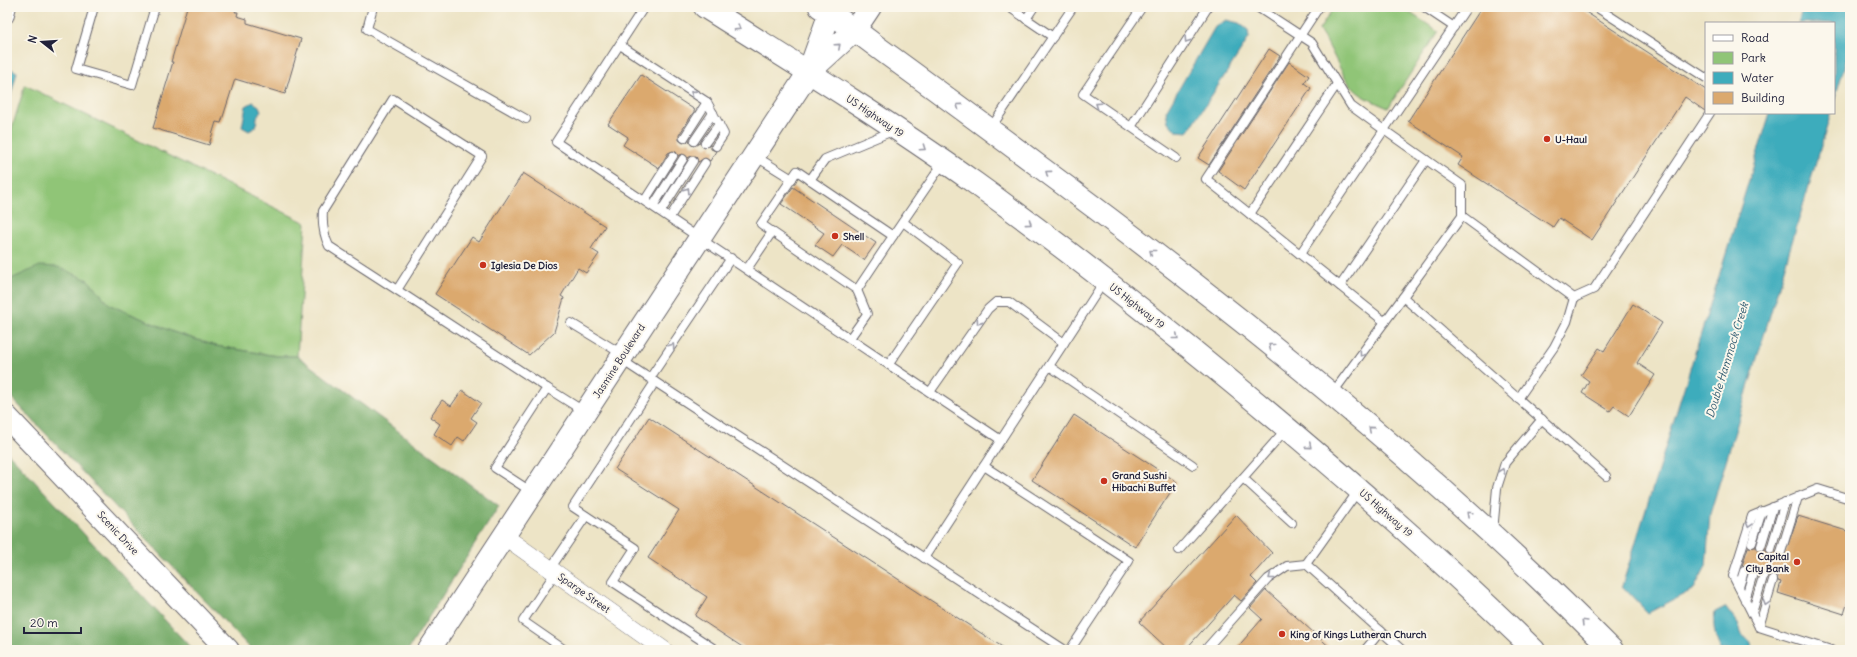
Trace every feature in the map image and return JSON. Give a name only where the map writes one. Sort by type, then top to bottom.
[{"type":"main road","name":"US Highway 19","points":[[705,7],[809,72],[944,162],[1105,280],[1287,428],[1359,489],[1406,530],[1526,647]]},
{"type":"main road","name":"Jasmine Boulevard","points":[[429,650],[809,72],[854,31],[870,7]]},
{"type":"main road","name":"Jasmine Boulevard","points":[[809,72],[826,9]]},
{"type":"main road","points":[[826,9],[1093,206],[1332,395],[1493,537],[1566,604],[1612,650]]},
{"type":"main road","name":"Scenic Drive","points":[[7,417],[228,650]]},
{"type":"street","name":"Sparge Street","points":[[504,536],[664,650]]},
{"type":"lane","points":[[7,18],[9,18],[12,7]]},
{"type":"lane","points":[[94,7],[76,69],[132,85],[155,7]]},
{"type":"lane","points":[[373,7],[367,29],[526,119]]},
{"type":"lane","points":[[644,7],[556,142],[701,237],[1001,440]]},
{"type":"lane","points":[[1009,7],[1053,37]]},
{"type":"lane","points":[[1026,19],[1034,7]]},
{"type":"lane","points":[[990,130],[1073,7]]},
{"type":"lane","points":[[1142,7],[1083,94],[1176,158]]},
{"type":"lane","points":[[1131,127],[1208,7]]},
{"type":"lane","points":[[1257,7],[1312,42],[1351,106],[1462,184],[1462,216],[1332,395]]},
{"type":"lane","points":[[1319,7],[1206,179],[1385,322]]},
{"type":"lane","points":[[1424,7],[1454,27]]},
{"type":"lane","points":[[1300,254],[1468,7]]},
{"type":"lane","points":[[1596,7],[1705,77]]},
{"type":"lane","points":[[620,45],[707,102],[724,134],[716,146]]},
{"type":"lane","points":[[1250,214],[1337,84]]},
{"type":"lane","points":[[397,290],[482,156],[393,100],[323,211],[322,223],[324,236],[329,246],[585,413]]},
{"type":"lane","points":[[684,138],[707,102]]},
{"type":"lane","points":[[694,141],[713,113]]},
{"type":"lane","points":[[1518,399],[1554,347],[1567,322],[1574,298],[1594,289],[1709,114]]},
{"type":"lane","points":[[705,143],[719,124]]},
{"type":"lane","points":[[810,180],[825,159],[896,130]]},
{"type":"lane","points":[[754,155],[792,179]]},
{"type":"lane","points":[[645,200],[673,156]]},
{"type":"lane","points":[[653,206],[683,158]]},
{"type":"lane","points":[[1340,286],[1426,160]]},
{"type":"lane","points":[[661,211],[693,161]]},
{"type":"lane","points":[[857,290],[944,162]]},
{"type":"lane","points":[[670,217],[705,163]]},
{"type":"lane","points":[[850,338],[867,314],[857,290],[761,224],[797,171],[893,236]]},
{"type":"lane","points":[[1462,216],[1574,298]]},
{"type":"lane","points":[[889,364],[958,263],[903,222]]},
{"type":"lane","points":[[747,269],[772,232]]},
{"type":"lane","points":[[716,650],[613,582],[635,548],[573,507],[652,380],[731,258]]},
{"type":"lane","points":[[924,558],[1105,280]]},
{"type":"lane","points":[[1403,297],[1606,476]]},
{"type":"lane","points":[[930,392],[988,309],[996,302],[1009,302],[1064,344]]},
{"type":"lane","points":[[571,323],[622,357],[652,380],[1065,650]]},
{"type":"lane","points":[[1049,366],[1194,465]]},
{"type":"lane","points":[[533,492],[495,468],[547,388]]},
{"type":"lane","points":[[1493,537],[1496,494],[1502,471],[1512,454],[1542,419]]},
{"type":"lane","points":[[1179,550],[1287,428]]},
{"type":"lane","points":[[984,466],[1128,561],[1070,650]]},
{"type":"lane","points":[[1242,478],[1292,523]]},
{"type":"lane","points":[[1306,564],[1359,489]]},
{"type":"lane","points":[[1831,650],[1759,627],[1733,576],[1752,516],[1818,489],[1850,499]]},
{"type":"lane","points":[[1781,552],[1798,497]]},
{"type":"lane","points":[[1771,549],[1786,502]]},
{"type":"lane","points":[[1762,546],[1773,507]]},
{"type":"lane","points":[[1752,543],[1762,512]]},
{"type":"lane","points":[[565,650],[523,622],[586,516]]},
{"type":"lane","points":[[1205,650],[1268,579],[1287,566],[1306,564],[1402,650]]},
{"type":"lane","points":[[1739,587],[1744,570]]},
{"type":"lane","points":[[1745,600],[1753,573]]},
{"type":"lane","points":[[1752,613],[1763,577]]},
{"type":"lane","points":[[1759,627],[1773,580]]},
{"type":"lane","points":[[1365,650],[1381,631]]},
{"type":"green space","points":[[1334,7],[1401,7],[1438,31],[1388,108],[1367,98],[1354,89],[1343,73],[1319,30]]},
{"type":"green space","points":[[25,85],[306,223],[297,356],[277,356],[216,346],[173,332],[110,305],[88,280],[7,283],[7,144]]},
{"type":"green space","points":[[40,266],[58,267],[88,280],[110,305],[173,332],[216,346],[277,356],[297,356],[499,506],[408,650],[252,650],[7,393],[7,283],[11,279]]},
{"type":"green space","points":[[7,452],[193,650],[7,650]]},
{"type":"water","points":[[1803,7],[1850,7],[1850,48],[1835,98],[1835,22],[1798,22]]},
{"type":"water","points":[[1226,20],[1239,23],[1248,30],[1249,38],[1188,132],[1176,131],[1168,122],[1166,111],[1215,27]]},
{"type":"water","points":[[7,67],[17,72],[7,110]]},
{"type":"water","points":[[253,102],[259,106],[261,111],[257,117],[256,127],[249,131],[242,127],[246,106]]},
{"type":"water","name":"Double Hammock Creek","points":[[1770,114],[1831,114],[1710,514],[1706,566],[1694,589],[1648,613],[1622,586]]},
{"type":"water","points":[[1725,607],[1738,624],[1742,635],[1750,641],[1753,650],[1721,650],[1717,641],[1714,617],[1715,612]]},
{"type":"building","points":[[187,7],[237,7],[235,12],[238,12],[237,16],[247,19],[247,23],[301,39],[285,94],[235,79],[221,123],[216,122],[209,145],[153,128],[173,62],[171,62]]},
{"type":"building","name":"U-Haul","points":[[1482,7],[1578,7],[1705,89],[1705,111],[1685,97],[1592,240],[1559,218],[1553,227],[1458,165],[1463,157],[1408,121]]},
{"type":"building","points":[[1269,49],[1280,56],[1209,165],[1198,158]]},
{"type":"building","points":[[1289,62],[1309,76],[1304,83],[1311,88],[1244,190],[1218,171]]},
{"type":"building","points":[[641,75],[695,110],[679,135],[679,140],[683,143],[689,141],[693,146],[700,143],[704,148],[711,145],[711,149],[716,151],[710,161],[705,158],[698,162],[696,156],[691,156],[688,158],[683,154],[678,156],[676,152],[673,151],[668,153],[659,168],[623,145],[628,137],[608,124]]},
{"type":"building","name":"Iglesia De Dios","points":[[523,173],[605,226],[591,249],[599,254],[586,273],[578,268],[561,296],[564,298],[554,332],[529,355],[435,294],[472,237],[479,242]]},
{"type":"building","name":"Shell","points":[[793,187],[876,243],[864,260],[842,245],[833,257],[815,245],[824,233],[781,204]]},
{"type":"building","points":[[1633,304],[1662,323],[1637,363],[1655,375],[1629,416],[1614,406],[1610,411],[1582,393],[1589,381],[1581,375],[1599,348],[1604,351]]},
{"type":"building","points":[[462,390],[481,403],[471,418],[477,422],[464,441],[458,437],[452,446],[434,434],[440,424],[430,417],[442,400],[451,406]]},
{"type":"building","name":"Grand Sushi Hibachi Buffet","points":[[1074,415],[1177,482],[1135,547],[1032,480]]},
{"type":"building","points":[[649,417],[1007,650],[747,650],[695,616],[707,597],[648,558],[679,510],[615,469]]},
{"type":"building","points":[[1236,515],[1272,553],[1251,577],[1257,583],[1241,601],[1234,595],[1185,650],[1169,650],[1139,622]]},
{"type":"building","name":"Capital City Bank","points":[[1798,516],[1850,532],[1850,595],[1844,614],[1778,593],[1781,582],[1778,581],[1777,576],[1772,575],[1768,577],[1764,572],[1758,574],[1755,568],[1749,569],[1746,566],[1742,566],[1748,547],[1756,547],[1760,551],[1766,549],[1769,554],[1776,552],[1779,557],[1784,556]]},
{"type":"building","name":"King of Kings Lutheran Church","points":[[1266,590],[1333,650],[1235,650],[1262,619],[1250,608]]},
{"type":"place","name":"U-Haul","points":[[1547,139]]},
{"type":"place","name":"Shell","points":[[835,236]]},
{"type":"place","name":"Iglesia De Dios","points":[[483,265]]},
{"type":"place","name":"Grand Sushi Hibachi Buffet","points":[[1104,481]]},
{"type":"place","name":"Capital City Bank","points":[[1797,562]]},
{"type":"place","name":"King of Kings Lutheran Church","points":[[1282,634]]}]
